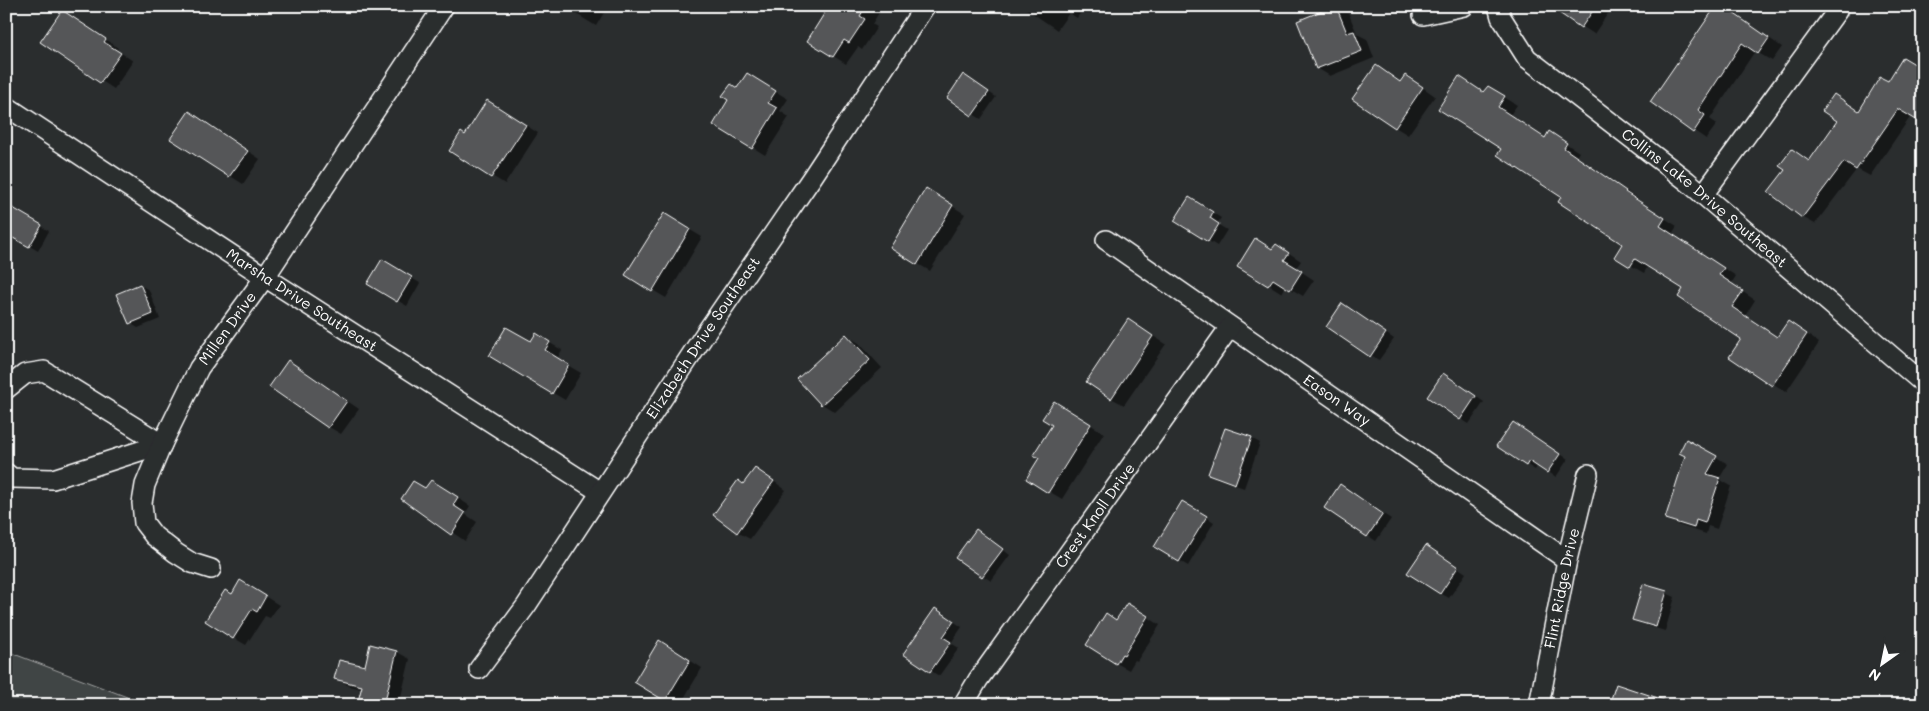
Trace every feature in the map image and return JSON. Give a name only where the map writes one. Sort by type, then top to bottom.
[{"type":"street","name":"Millen Drive","points":[[211,569],[192,563],[154,536],[144,523],[142,503],[145,485],[162,444],[199,368],[266,278],[444,6]]},
{"type":"street","name":"Elizabeth Drive Southeast","points":[[479,669],[526,606],[600,492],[925,6]]},
{"type":"street","points":[[1422,15],[1464,6]]},
{"type":"street","name":"Collins Lake Drive Southeast","points":[[1498,6],[1500,17],[1527,58],[1703,195],[1923,383]]},
{"type":"street","points":[[1703,195],[1837,12]]},
{"type":"street","name":"Marsha Drive Southeast","points":[[6,106],[266,278],[600,492]]},
{"type":"street","name":"Eason Way","points":[[1106,240],[1567,560]]},
{"type":"street","name":"Crest Knoll Drive","points":[[963,705],[984,672],[1230,326]]},
{"type":"street","points":[[6,390],[25,374],[44,371],[162,444]]},
{"type":"street","points":[[6,474],[12,478],[53,479],[162,444]]},
{"type":"street","name":"Flint Ridge Drive","points":[[1539,705],[1567,560],[1588,474]]},
{"type":"shaded area","points":[[6,651],[148,705],[6,705]]},
{"type":"building","points":[[829,6],[866,6],[860,16],[865,19],[849,43],[844,40],[833,57],[807,41]]},
{"type":"building","points":[[1336,6],[1347,33],[1354,31],[1362,51],[1316,69],[1297,21]]},
{"type":"building","points":[[1549,6],[1596,6],[1581,28]]},
{"type":"building","points":[[1716,6],[1723,6],[1769,38],[1758,54],[1742,43],[1698,110],[1705,115],[1693,133],[1650,102]]},
{"type":"building","points":[[62,10],[106,39],[104,42],[121,53],[100,83],[40,42]]},
{"type":"building","points":[[1903,57],[1923,69],[1923,124],[1898,109],[1856,170],[1844,162],[1802,218],[1768,192],[1785,170],[1779,166],[1792,149],[1809,161],[1837,121],[1822,111],[1834,94],[1859,111],[1880,77],[1888,81]]},
{"type":"building","points":[[1376,65],[1400,82],[1405,75],[1423,87],[1395,128],[1352,99]]},
{"type":"building","points":[[747,73],[776,91],[768,103],[777,108],[752,149],[713,125],[728,100],[722,96],[731,84],[737,88]]},
{"type":"building","points":[[963,74],[989,92],[972,116],[947,98]]},
{"type":"building","points":[[1459,76],[1483,92],[1488,86],[1505,96],[1498,107],[1545,138],[1549,131],[1567,143],[1564,148],[1665,218],[1660,226],[1724,268],[1719,275],[1743,291],[1732,307],[1777,337],[1788,321],[1807,334],[1772,386],[1729,357],[1741,339],[1678,297],[1683,289],[1635,259],[1630,267],[1614,257],[1622,244],[1558,202],[1561,197],[1497,155],[1501,149],[1438,109]]},
{"type":"building","points":[[487,100],[526,125],[491,178],[449,151],[461,132],[465,135]]},
{"type":"building","points":[[189,111],[248,151],[229,177],[170,139]]},
{"type":"building","points":[[926,188],[953,205],[917,265],[890,248]]},
{"type":"building","points":[[1189,197],[1213,212],[1210,218],[1219,224],[1208,242],[1174,221]]},
{"type":"building","points":[[6,204],[42,225],[29,247],[6,234]]},
{"type":"building","points":[[664,213],[690,229],[652,292],[625,275]]},
{"type":"building","points":[[1255,238],[1272,249],[1276,244],[1289,253],[1284,260],[1302,271],[1290,290],[1273,279],[1268,286],[1237,267]]},
{"type":"building","points":[[382,259],[412,277],[397,302],[367,284]]},
{"type":"building","points":[[140,284],[153,314],[129,324],[116,294]]},
{"type":"building","points":[[1342,303],[1386,333],[1370,357],[1326,327]]},
{"type":"building","points":[[1128,319],[1153,336],[1111,399],[1086,382]]},
{"type":"building","points":[[506,327],[531,341],[536,333],[550,342],[545,350],[569,365],[552,394],[489,356]]},
{"type":"building","points":[[846,334],[870,360],[821,405],[797,379]]},
{"type":"building","points":[[288,360],[347,401],[328,428],[269,387]]},
{"type":"building","points":[[1443,373],[1476,396],[1460,420],[1427,397]]},
{"type":"building","points":[[1054,401],[1091,424],[1048,493],[1026,479],[1039,458],[1033,455],[1052,425],[1042,419]]},
{"type":"building","points":[[1513,422],[1560,454],[1547,473],[1529,461],[1526,466],[1496,446]]},
{"type":"building","points":[[1225,428],[1252,437],[1235,484],[1208,474]]},
{"type":"building","points":[[1686,439],[1717,456],[1707,474],[1720,478],[1705,523],[1696,520],[1694,528],[1665,519],[1685,456],[1679,453]]},
{"type":"building","points":[[755,468],[774,481],[737,533],[713,515],[738,480],[743,484]]},
{"type":"building","points":[[431,480],[458,497],[453,505],[465,513],[451,535],[401,499],[413,481],[425,488]]},
{"type":"building","points":[[1340,484],[1383,514],[1367,537],[1324,508]]},
{"type":"building","points":[[1182,501],[1207,516],[1179,562],[1154,547]]},
{"type":"building","points":[[976,529],[1003,549],[982,577],[955,558]]},
{"type":"building","points":[[1426,545],[1458,567],[1440,594],[1407,573]]},
{"type":"building","points":[[240,580],[266,596],[257,612],[252,609],[233,639],[205,621],[225,590],[232,594]]},
{"type":"building","points":[[1643,584],[1667,591],[1656,627],[1632,620]]},
{"type":"building","points":[[1127,603],[1148,616],[1124,655],[1122,654],[1116,664],[1086,645],[1106,613],[1116,620]]},
{"type":"building","points":[[935,608],[954,621],[943,637],[951,642],[930,672],[903,654]]},
{"type":"building","points":[[659,640],[690,660],[665,701],[634,682]]},
{"type":"building","points":[[370,644],[397,651],[384,705],[357,705],[362,686],[334,679],[339,660],[365,666]]},
{"type":"building","points":[[1616,684],[1670,702],[1669,705],[1609,705]]}]
